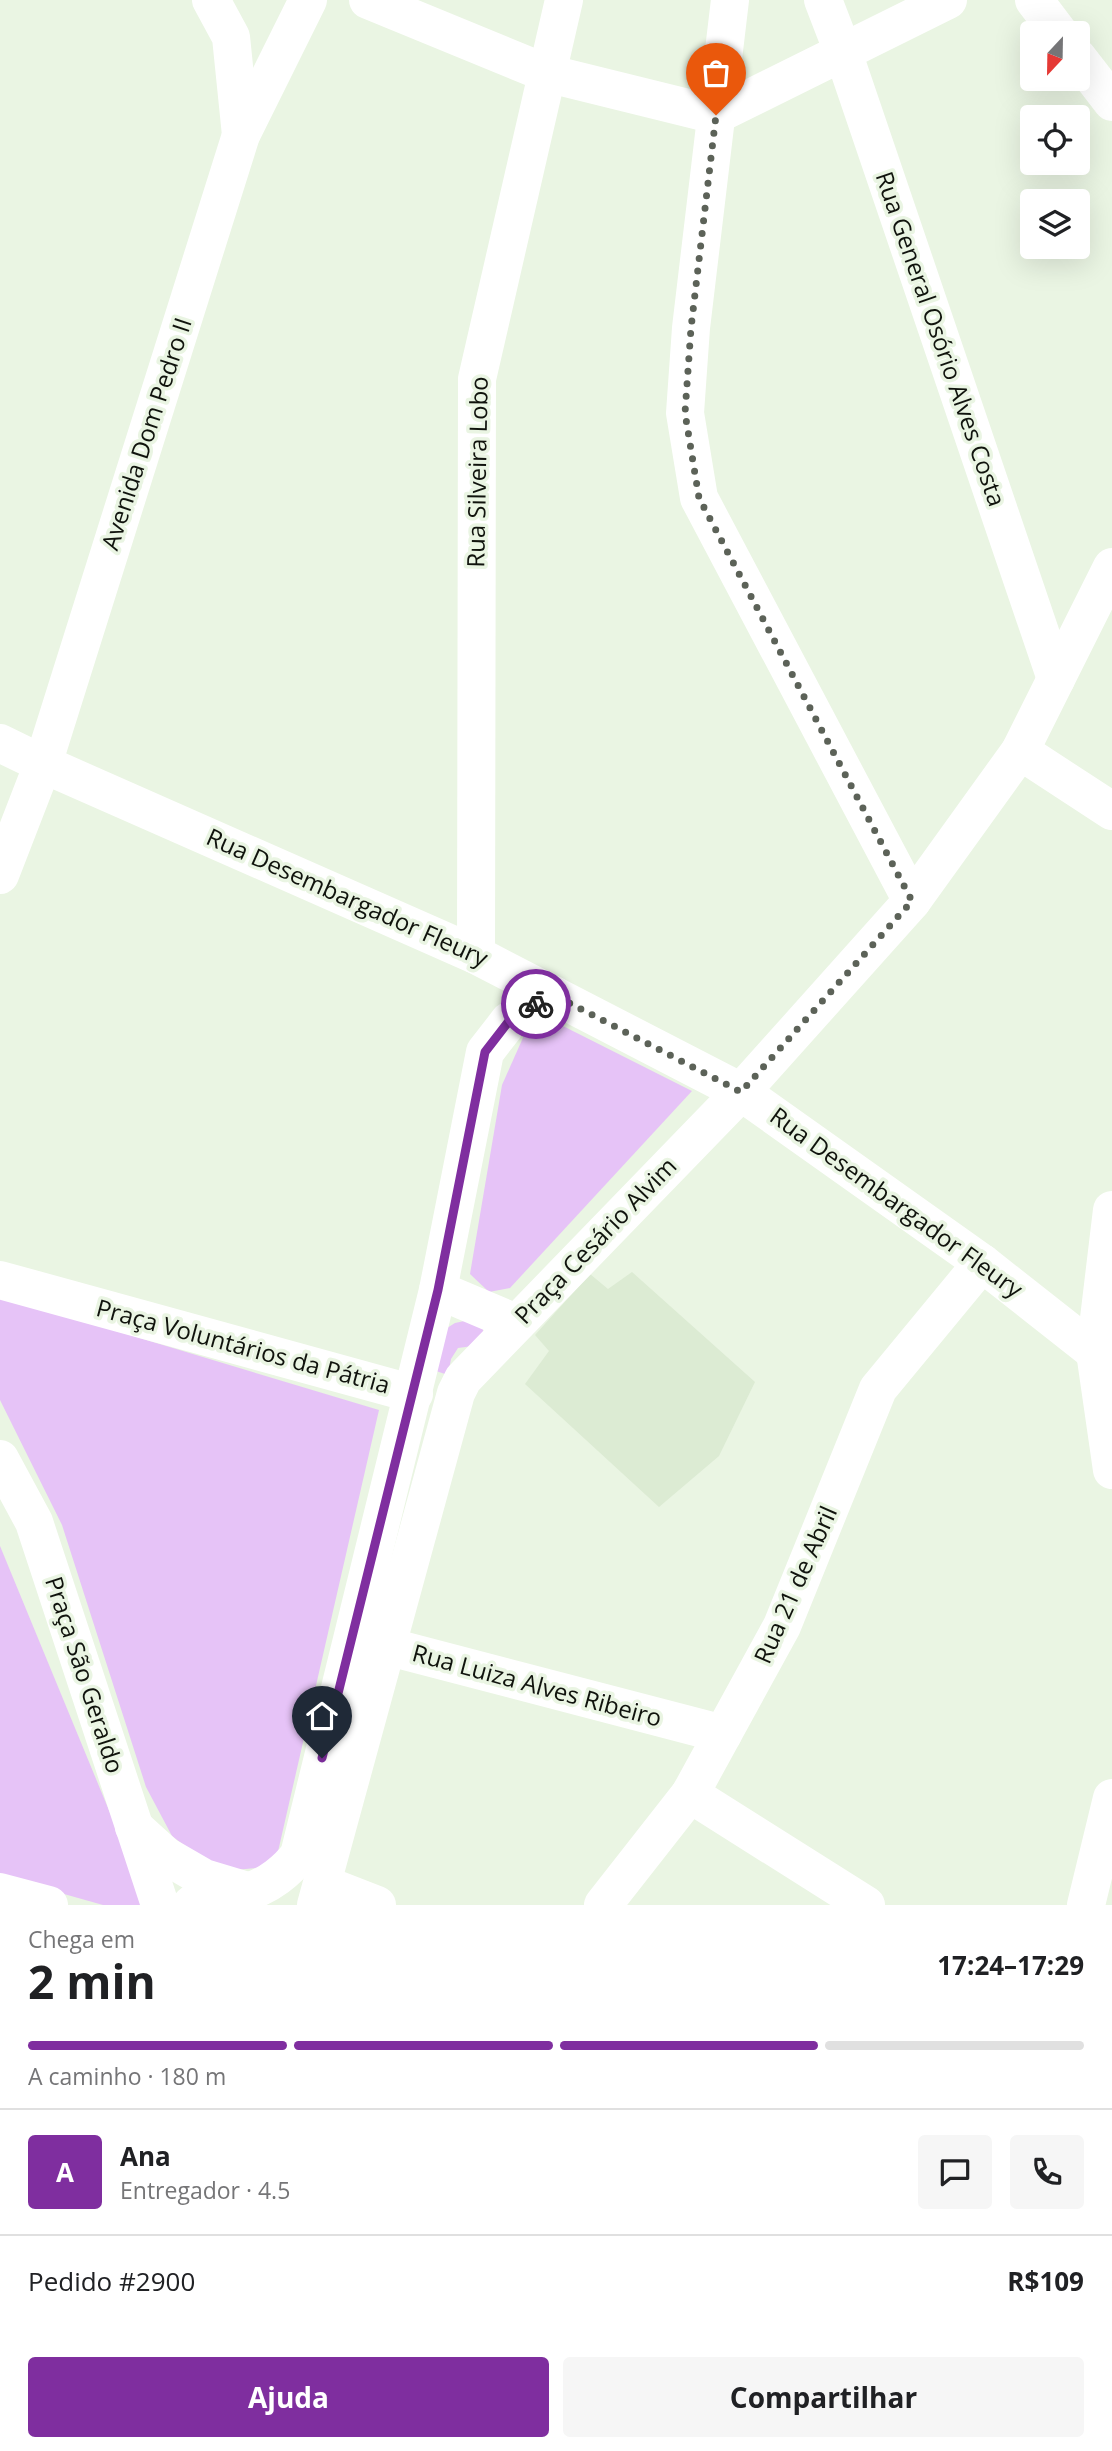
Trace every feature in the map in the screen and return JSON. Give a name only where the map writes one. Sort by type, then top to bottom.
[{"type":"street","points":[[211,0],[231,37],[242,135]]},
{"type":"street","name":"Avenida Dom Pedro II","points":[[0,875],[43,764],[242,135],[308,0]]},
{"type":"street","points":[[368,0],[546,73],[716,115],[948,0]]},
{"type":"street","name":"Rua Silveira Lobo","points":[[476,955],[477,379],[564,0]]},
{"type":"street","points":[[730,0],[691,328],[685,413],[699,498],[912,901]]},
{"type":"street","name":"Rua General Osório Alves Costa","points":[[822,0],[843,52],[1056,680]]},
{"type":"street","points":[[1034,0],[1050,21]]},
{"type":"street","points":[[1090,74],[1112,102]]},
{"type":"street","name":"Praça Cesário Alvim","points":[[456,1393],[463,1379],[516,1323],[741,1092],[912,901],[1020,751],[1112,568]]},
{"type":"street","name":"Rua Desembargador Fleury","points":[[0,743],[476,955],[741,1092],[982,1263],[1095,1352]]},
{"type":"street","points":[[1020,751],[1112,811]]},
{"type":"street","points":[[414,1394],[438,1290],[485,1052],[509,1021],[554,995]]},
{"type":"street","points":[[1112,1210],[1095,1352],[1112,1470]]},
{"type":"street","name":"Rua 21 de Abril","points":[[603,1905],[690,1794],[782,1626],[878,1389],[982,1263]]},
{"type":"street","name":"Praça Voluntários da Pátria","points":[[0,1280],[414,1394],[320,1894]]},
{"type":"street","points":[[438,1290],[516,1323]]},
{"type":"street","name":"Praça Voluntários da Pátria","points":[[253,1898],[289,1869],[299,1855],[369,1642],[456,1393]]},
{"type":"street","name":"Praça São Geraldo","points":[[0,1459],[17,1519],[134,1827],[160,1905]]},
{"type":"street","name":"Rua Luiza Alves Ribeiro","points":[[369,1642],[723,1734]]},
{"type":"street","points":[[690,1794],[866,1905]]},
{"type":"street","points":[[1086,1905],[1112,1798]]},
{"type":"street","name":"Praça São Geraldo","points":[[134,1827],[166,1856],[204,1878],[253,1898]]},
{"type":"street","points":[[0,1892],[49,1905]]},
{"type":"street","points":[[320,1894],[377,1905]]},
{"type":"street","points":[[191,1905],[197,1899],[253,1898]]},
{"type":"shaded area","points":[[557,1023],[692,1091],[510,1288],[489,1292],[470,1274],[502,1085],[526,1031]]},
{"type":"shaded area","points":[[632,1272],[755,1382],[719,1456],[659,1507],[525,1384],[549,1351],[535,1335],[590,1274],[608,1289]]},
{"type":"shaded area","points":[[0,1296],[379,1410],[277,1856],[265,1867],[235,1870],[202,1859],[172,1836],[146,1787],[62,1525],[0,1400]]},
{"type":"shaded area","points":[[469,1320],[483,1327],[483,1335],[473,1346],[458,1348],[451,1359],[448,1375],[430,1369],[439,1333],[455,1323]]},
{"type":"shaded area","points":[[0,1546],[148,1905],[103,1905],[0,1876]]},
{"type":"way so far","points":[[536,1004],[554,995],[741,1092],[912,901],[699,498],[685,413],[691,328],[716,115]]},
{"type":"route","points":[[322,1758],[414,1394],[438,1290],[485,1052],[509,1021],[536,1004]]}]
